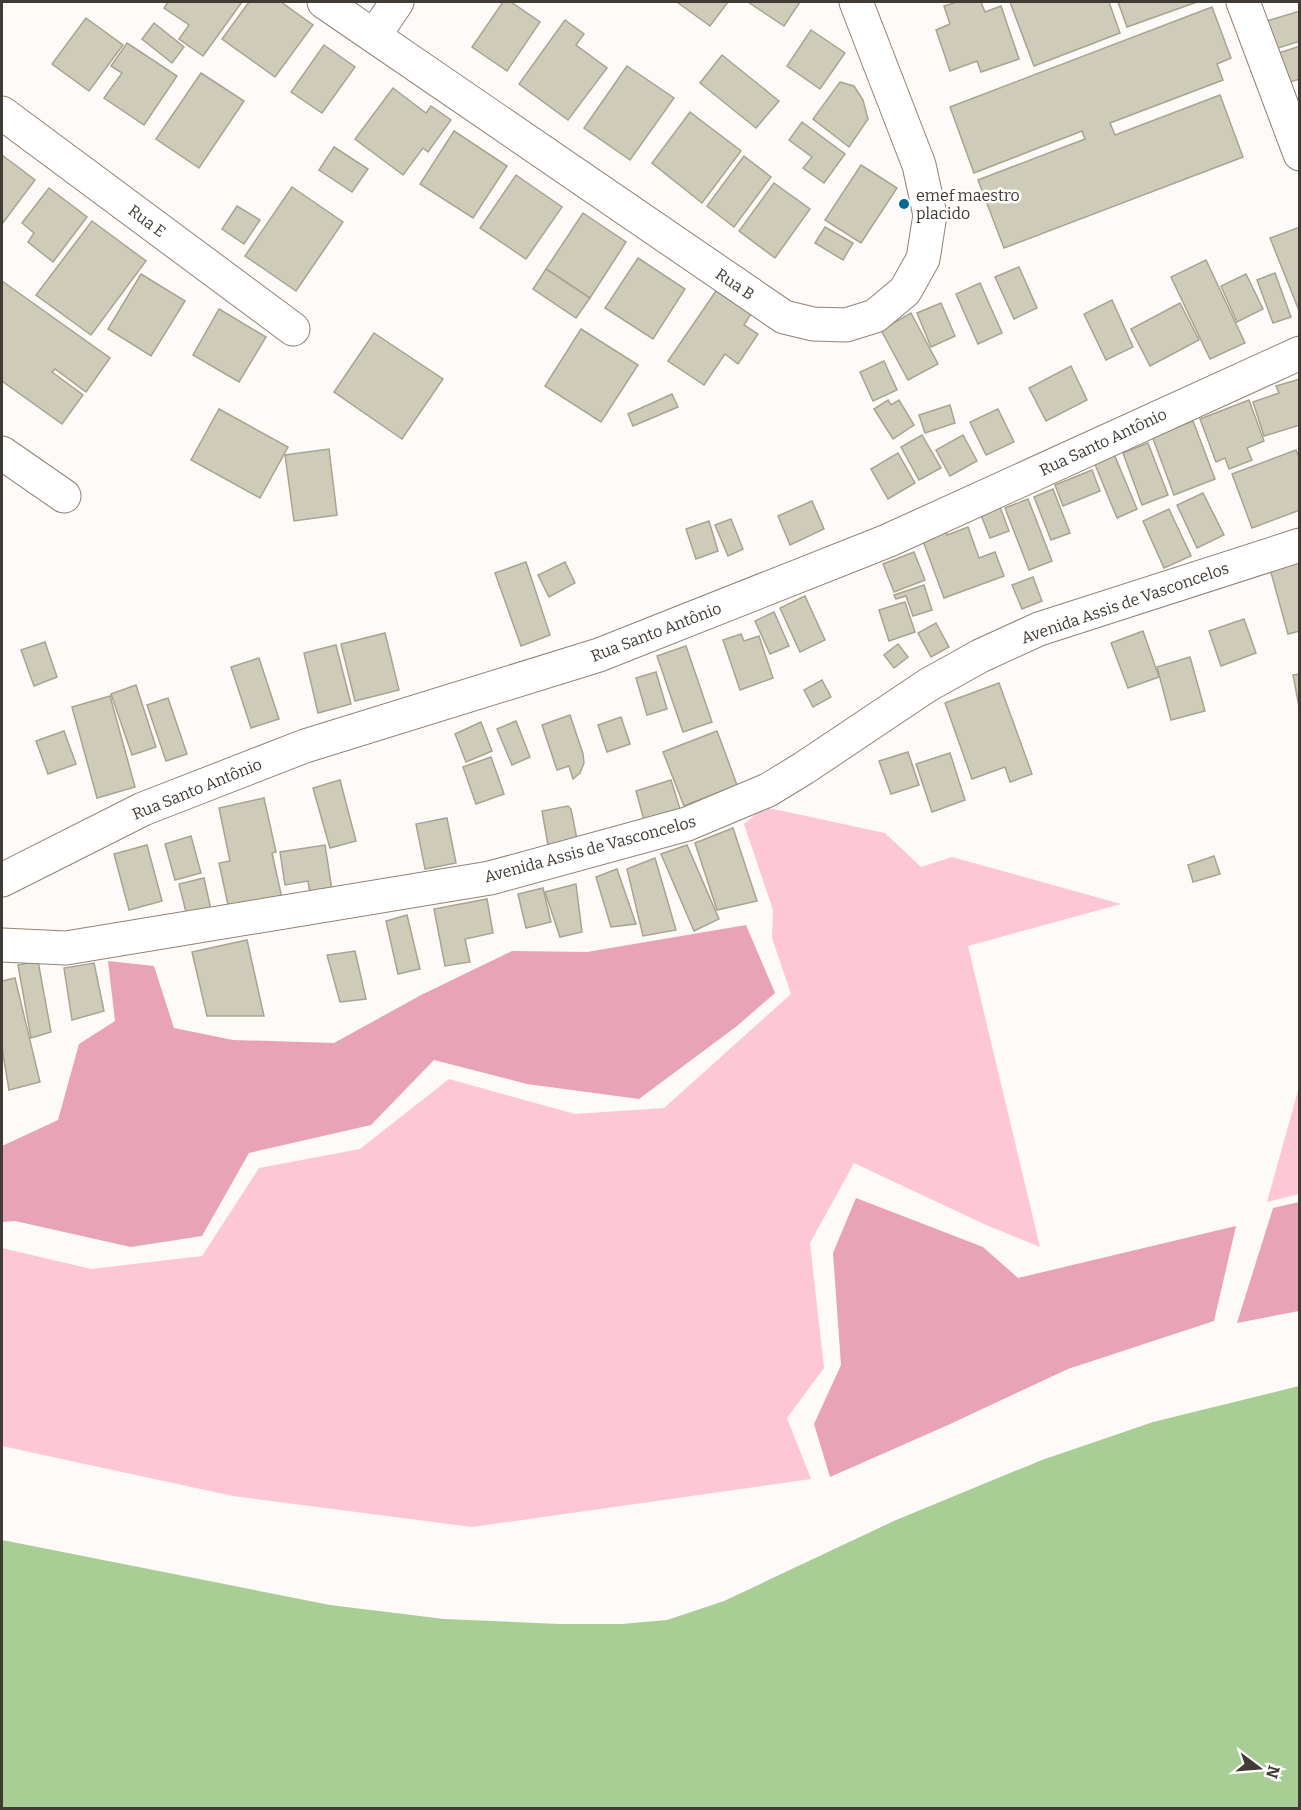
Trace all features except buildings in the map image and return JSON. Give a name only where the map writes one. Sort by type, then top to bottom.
[{"type":"street","name":"Rua B","points":[[324,2],[784,317],[813,324],[846,325],[875,316],[905,291],[923,260],[930,215],[919,165],[856,2]]},
{"type":"street","points":[[374,36],[397,2]]},
{"type":"street","points":[[1243,2],[1299,154]]},
{"type":"street","name":"Rua E","points":[[2,113],[293,329]]},
{"type":"street","name":"Rua Santo Antônio","points":[[2,880],[143,809],[305,746],[599,655],[887,541],[1299,353]]},
{"type":"street","points":[[2,453],[64,496]]},
{"type":"street","name":"Avenida Assis de Vasconcelos","points":[[2,945],[66,948],[490,878],[687,824],[768,790],[928,685],[980,656],[1039,628],[1299,545]]},
{"type":"shaded area","points":[[764,807],[885,833],[921,867],[952,857],[1121,904],[968,946],[1040,1247],[984,1224],[854,1163],[810,1243],[824,1368],[787,1418],[811,1479],[472,1527],[233,1496],[2,1446],[2,1248],[91,1269],[202,1256],[259,1168],[360,1149],[449,1079],[575,1114],[664,1108],[791,994],[772,938],[773,910],[744,824]]},
{"type":"shaded area","points":[[746,925],[775,993],[737,1026],[639,1099],[527,1084],[434,1060],[371,1125],[249,1153],[202,1236],[131,1247],[15,1221],[2,1222],[2,1146],[58,1120],[79,1044],[115,1021],[108,961],[154,966],[174,1028],[233,1040],[334,1043],[421,995],[512,951],[587,952]]},
{"type":"shaded area","points":[[1299,1087],[1299,1194],[1267,1202]]},
{"type":"shaded area","points":[[856,1198],[983,1247],[1018,1278],[1236,1226],[1214,1321],[1068,1369],[830,1477],[814,1424],[841,1365],[833,1253]]},
{"type":"shaded area","points":[[1299,1202],[1299,1311],[1237,1323],[1273,1208]]},
{"type":"shaded area","points":[[1299,1386],[1299,1808],[2,1808],[2,1540],[330,1605],[444,1619],[559,1624],[622,1624],[667,1620],[724,1601],[896,1520],[1042,1460],[1153,1422]]},
{"type":"place","name":"emef maestro placido","points":[[904,204]]}]
